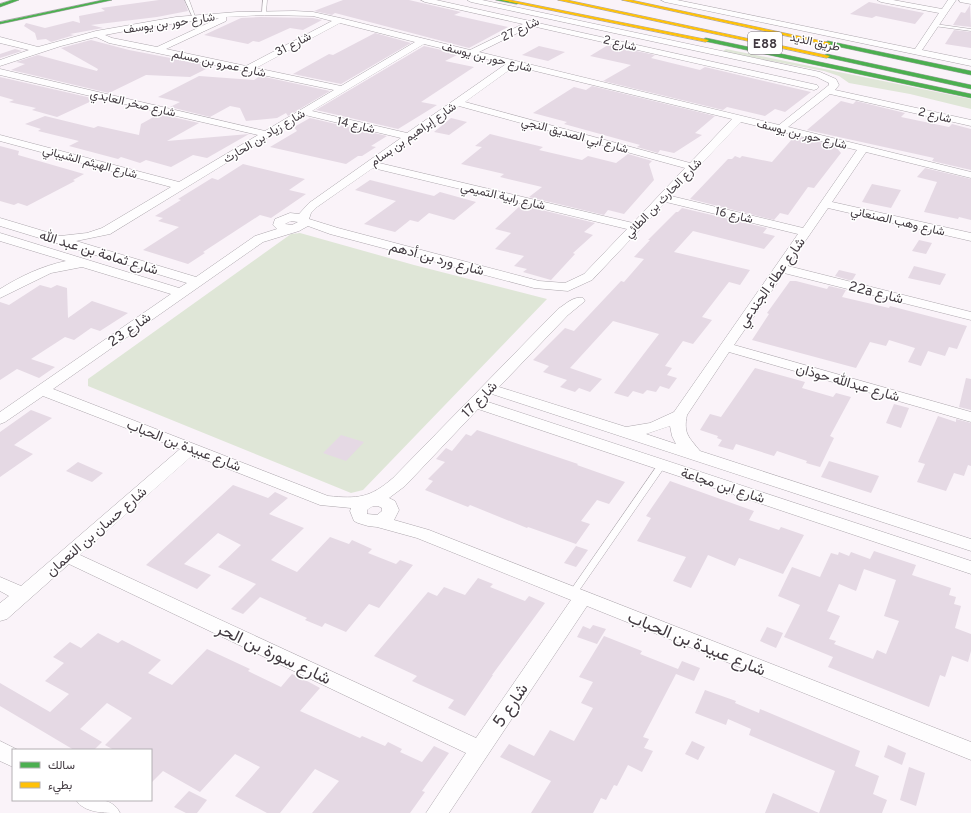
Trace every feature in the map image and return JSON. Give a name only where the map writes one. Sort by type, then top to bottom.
[{"type":"main road","points":[[0,23],[110,0]]},
{"type":"main road","points":[[498,0],[757,50],[971,96]]},
{"type":"main road","name":"طريق الذيد","points":[[560,0],[971,87]]},
{"type":"main road","name":"طريق الذيد","points":[[586,0],[971,80]]},
{"type":"main road","points":[[620,0],[825,47],[858,57]]},
{"type":"main road","points":[[624,0],[971,73]]},
{"type":"main road","points":[[505,4],[517,3]]},
{"type":"main road","points":[[573,3],[598,11],[734,43],[757,50]]},
{"type":"main road","points":[[0,6],[18,4]]},
{"type":"main road","points":[[0,15],[18,4]]},
{"type":"main road","points":[[782,33],[795,32],[804,29]]},
{"type":"main road","points":[[711,50],[721,46],[733,46]]},
{"type":"main road","points":[[959,61],[961,65],[971,70]]},
{"type":"street","name":"شارع 2","points":[[425,0],[814,87]]},
{"type":"street","points":[[471,0],[505,4],[548,16],[711,50],[826,77],[834,83],[828,91],[780,129]]},
{"type":"street","points":[[665,0],[971,63]]},
{"type":"street","points":[[881,0],[944,12]]},
{"type":"street","points":[[917,52],[952,0]]},
{"type":"street","points":[[962,0],[971,2]]},
{"type":"street","points":[[489,14],[505,4]]},
{"type":"street","name":"شارع حور بن يوسف","points":[[0,63],[38,50],[96,34],[191,18],[264,13],[306,14],[340,20],[971,175]]},
{"type":"street","points":[[765,21],[779,13]]},
{"type":"street","points":[[158,50],[231,15]]},
{"type":"street","points":[[0,27],[32,16]]},
{"type":"street","name":"شارع 27","points":[[470,53],[548,16]]},
{"type":"street","points":[[191,18],[204,21],[207,24],[204,27]]},
{"type":"street","name":"شارع 31","points":[[247,68],[340,20]]},
{"type":"street","points":[[841,36],[852,28]]},
{"type":"street","name":"شارع عمرو بن مسلم","points":[[96,34],[109,40],[342,89]]},
{"type":"street","points":[[0,40],[38,50]]},
{"type":"street","name":"شارع زياد بن الحارث","points":[[58,240],[88,236],[106,231],[422,41]]},
{"type":"street","points":[[675,55],[688,46]]},
{"type":"street","name":"شارع إبراهيم بن بسام","points":[[297,223],[313,205],[513,63]]},
{"type":"street","name":"شارع صخر العابدي","points":[[0,72],[266,134]]},
{"type":"street","name":"شارع 2","points":[[828,91],[971,123]]},
{"type":"street","name":"شارع أبي الصديق النجي","points":[[458,103],[692,167]]},
{"type":"street","name":"شارع 14","points":[[303,112],[410,137]]},
{"type":"street","name":"شارع الحارث بن الطائي","points":[[561,292],[588,276],[738,119]]},
{"type":"street","name":"شارع الهيثم الشيباني","points":[[0,138],[181,186]]},
{"type":"street","name":"شارع عطاء الجندعي","points":[[622,431],[653,428],[665,424],[679,415],[862,149]]},
{"type":"street","name":"شارع رابية التميمي","points":[[371,164],[635,227]]},
{"type":"street","name":"شارع 16","points":[[663,198],[805,232]]},
{"type":"street","name":"شارع وهب الصنعاني","points":[[824,204],[971,238]]},
{"type":"street","name":"شارع 23","points":[[0,419],[259,239],[282,219],[297,223]]},
{"type":"street","name":"شارع ثمامة بن عبد الله","points":[[0,222],[198,282]]},
{"type":"street","name":"شارع 23","points":[[259,239],[297,223]]},
{"type":"street","name":"شارع ورد بن أدهم","points":[[297,223],[334,231],[561,292],[576,289],[580,297]]},
{"type":"street","points":[[104,254],[99,245],[102,235],[106,231]]},
{"type":"street","name":"شارع ثمامة بن عبد الله","points":[[0,237],[181,293]]},
{"type":"street","points":[[29,277],[42,261],[44,251]]},
{"type":"street","points":[[0,294],[29,277],[56,267],[86,264]]},
{"type":"street","name":"22a شارع","points":[[780,268],[971,316]]},
{"type":"street","name":"شارع الحارث بن الطائي","points":[[580,297],[588,276]]},
{"type":"street","points":[[559,316],[561,292]]},
{"type":"street","name":"شارع 17","points":[[366,506],[399,482],[559,316],[580,297]]},
{"type":"street","name":"شارع عبدالله حوذان","points":[[726,347],[971,417]]},
{"type":"street","name":"شارع ابن مجاعة","points":[[489,388],[693,453],[971,545]]},
{"type":"street","name":"شارع عبيدة بن الحباب","points":[[42,390],[326,501],[342,510],[386,502],[390,509],[423,534]]},
{"type":"street","name":"شارع ابن مجاعة","points":[[475,403],[971,568]]},
{"type":"street","points":[[679,415],[677,423],[678,432],[682,441],[693,453]]},
{"type":"street","name":"شارع حسان بن النعمان","points":[[0,614],[191,448]]},
{"type":"street","name":"شارع 17","points":[[390,509],[393,495],[399,482]]},
{"type":"street","name":"شارع عبيدة بن الحباب","points":[[366,506],[368,521],[377,521],[423,534],[971,751]]},
{"type":"street","points":[[377,521],[387,517],[390,509]]},
{"type":"street","name":"شارع سورة بن الحر","points":[[68,556],[480,750]]},
{"type":"street","points":[[0,584],[23,594]]},
{"type":"street","name":"شارع 5","points":[[437,813],[480,750],[578,595]]},
{"type":"street","points":[[0,750],[12,757]]},
{"type":"street","points":[[89,801],[109,813]]},
{"type":"lane","points":[[187,0],[191,18]]},
{"type":"lane","points":[[264,13],[265,0]]},
{"type":"lane","points":[[935,25],[971,30]]},
{"type":"lane","points":[[578,595],[662,465]]},
{"type":"green space","points":[[726,49],[971,99],[971,109],[910,94],[849,83],[839,76],[824,71],[723,52]]},
{"type":"green space","points":[[300,233],[414,265],[547,299],[363,490],[351,493],[88,386],[88,379],[291,234]]},
{"type":"building","points":[[159,0],[184,0],[188,11],[157,17],[91,25],[103,28],[70,34],[74,35],[51,42],[46,39],[37,40],[35,33],[24,26],[26,23],[45,28],[73,21],[80,23],[79,16],[105,11],[101,8]]},
{"type":"building","points":[[343,0],[409,0],[461,12],[454,15],[508,27],[469,48],[335,13],[332,15],[314,11]]},
{"type":"building","points":[[869,2],[924,13],[915,24],[876,16],[872,18],[850,14]]},
{"type":"building","points":[[970,5],[971,27],[953,25],[961,12],[965,13]]},
{"type":"building","points":[[241,18],[313,18],[322,20],[303,30],[290,28],[259,42],[253,41],[248,44],[204,35]]},
{"type":"building","points":[[954,30],[971,32],[971,48],[945,44]]},
{"type":"building","points":[[375,33],[411,43],[341,84],[293,74],[329,54],[333,55]]},
{"type":"building","points":[[91,40],[129,50],[212,66],[190,77],[146,75],[109,93],[11,70],[25,64],[16,62],[38,55],[97,71],[98,69],[61,48]]},
{"type":"building","points":[[608,45],[655,55],[651,58],[700,70],[705,67],[811,92],[785,112],[775,109],[765,116],[727,107],[723,110],[603,81],[631,65],[590,56]]},
{"type":"building","points":[[424,46],[459,54],[445,61],[474,67],[421,102],[437,105],[398,129],[316,110]]},
{"type":"building","points":[[539,46],[565,52],[548,61],[522,55]]},
{"type":"building","points":[[15,49],[22,51],[0,58],[0,54]]},
{"type":"building","points":[[199,76],[254,80],[260,76],[330,91],[288,116],[286,113],[277,118],[246,121],[240,108],[230,106],[210,117],[170,107],[180,102],[158,97]]},
{"type":"building","points":[[0,77],[96,99],[57,117],[32,110],[36,108],[9,102],[14,100],[0,96]]},
{"type":"building","points":[[592,86],[715,116],[695,133],[702,135],[674,153],[660,150],[658,153],[637,147],[640,145],[564,124],[567,122],[533,113],[574,87],[586,90]]},
{"type":"building","points":[[841,101],[853,104],[856,101],[905,113],[901,117],[949,127],[952,124],[971,129],[971,170],[932,161],[934,158],[807,130]]},
{"type":"building","points":[[159,114],[199,123],[167,141],[249,134],[207,158],[193,155],[171,167],[146,160],[140,163],[121,157],[118,159],[69,146],[79,141],[38,131],[41,129],[25,124],[45,116],[94,128],[98,126],[139,135],[141,124]]},
{"type":"building","points":[[310,118],[387,136],[371,146],[376,147],[346,164],[270,147],[297,131],[294,127]]},
{"type":"building","points":[[451,118],[467,122],[449,135],[434,132]]},
{"type":"building","points":[[490,134],[543,147],[539,150],[582,160],[588,156],[616,163],[628,154],[652,161],[649,164],[654,180],[624,214],[608,210],[604,215],[529,197],[542,187],[500,177],[504,174],[461,164],[482,147],[475,146]]},
{"type":"building","points":[[799,137],[835,146],[841,153],[814,188],[808,187],[788,215],[780,213],[774,220],[690,199],[728,159],[732,159],[735,156],[740,158],[742,156],[772,162],[793,138],[797,139]]},
{"type":"building","points":[[0,146],[19,151],[18,155],[84,174],[73,180],[75,181],[27,206],[18,203],[14,205],[0,201]]},
{"type":"building","points":[[243,164],[305,179],[289,190],[306,194],[271,218],[260,215],[203,252],[205,253],[188,264],[143,250],[179,227],[158,221],[163,218],[155,216],[181,200],[178,199],[212,178],[218,180]]},
{"type":"building","points":[[925,168],[971,179],[971,220],[924,212],[937,182],[917,177]]},
{"type":"building","points":[[370,180],[434,196],[440,192],[476,202],[454,220],[429,213],[418,222],[410,220],[395,232],[364,224],[396,201],[355,190]]},
{"type":"building","points":[[872,184],[901,190],[891,208],[862,202]]},
{"type":"building","points":[[521,205],[595,223],[584,232],[593,235],[573,253],[575,254],[551,280],[523,272],[527,269],[514,266],[524,256],[495,249],[511,233],[495,229]]},
{"type":"building","points":[[682,208],[767,228],[763,233],[775,236],[764,249],[693,231],[674,252],[750,270],[740,285],[729,282],[702,317],[712,320],[693,344],[683,341],[665,366],[672,368],[667,375],[677,378],[669,389],[660,386],[656,392],[647,390],[643,394],[633,391],[628,397],[614,393],[659,334],[613,321],[570,368],[602,379],[590,392],[579,388],[575,392],[560,387],[567,380],[543,372],[549,366],[533,360],[565,328],[574,331],[621,281],[624,282],[644,259],[634,257],[650,240],[648,240]]},
{"type":"building","points":[[919,240],[932,243],[926,254],[912,251]]},
{"type":"building","points":[[914,266],[946,274],[940,285],[908,278]]},
{"type":"building","points":[[839,270],[856,274],[852,281],[835,276]]},
{"type":"building","points":[[790,281],[796,281],[827,289],[829,286],[846,290],[842,297],[889,308],[890,306],[967,326],[957,349],[949,347],[945,356],[928,351],[921,366],[908,362],[915,348],[889,340],[886,346],[870,342],[856,368],[752,340],[769,314],[767,313]]},
{"type":"building","points":[[40,285],[51,288],[57,285],[67,288],[68,318],[92,301],[128,313],[100,331],[91,328],[74,340],[65,337],[31,359],[55,367],[39,378],[17,369],[0,380],[0,302],[9,305]]},
{"type":"building","points":[[755,368],[805,382],[802,388],[833,397],[836,393],[851,397],[830,436],[834,438],[820,467],[777,451],[774,456],[736,444],[733,450],[718,446],[722,440],[717,438],[718,436],[700,430],[710,414],[721,417]]},
{"type":"building","points":[[966,378],[971,379],[971,410],[959,407]]},
{"type":"building","points":[[894,404],[909,408],[901,428],[886,423]]},
{"type":"building","points":[[31,410],[52,418],[14,445],[33,454],[0,477],[0,432]]},
{"type":"building","points":[[938,416],[956,422],[956,419],[971,423],[971,466],[968,465],[964,476],[954,473],[946,491],[917,482],[925,464],[918,462]]},
{"type":"building","points":[[477,430],[578,464],[577,465],[625,482],[609,504],[597,500],[581,521],[590,524],[576,544],[528,527],[527,528],[470,505],[468,507],[425,490],[433,481],[428,479],[445,462],[436,459],[446,448],[452,451],[466,434],[471,436]]},
{"type":"building","points":[[341,435],[364,442],[346,461],[323,453]]},
{"type":"building","points":[[829,461],[879,476],[871,493],[821,477]]},
{"type":"building","points":[[78,462],[103,473],[92,482],[66,471]]},
{"type":"building","points":[[670,481],[754,511],[749,520],[779,530],[781,527],[804,535],[783,574],[739,558],[735,566],[708,555],[691,588],[673,581],[686,557],[637,541],[651,518],[646,516]]},
{"type":"building","points":[[233,485],[268,498],[275,492],[288,498],[269,514],[304,528],[271,560],[297,572],[330,537],[349,544],[352,540],[372,549],[368,553],[396,564],[400,560],[413,565],[379,608],[369,604],[346,632],[325,623],[322,627],[305,620],[307,618],[260,597],[243,614],[231,609],[256,584],[218,567],[241,545],[218,533],[184,564],[211,575],[197,589],[146,565]]},
{"type":"building","points":[[576,546],[588,550],[576,567],[564,563]]},
{"type":"building","points":[[874,551],[916,565],[912,575],[951,588],[949,595],[956,597],[954,604],[961,606],[955,628],[971,634],[971,651],[968,662],[952,656],[945,677],[940,675],[929,707],[828,667],[833,657],[784,637],[800,605],[778,596],[792,567],[820,577],[831,553],[838,555],[839,552],[849,556],[851,552],[870,559]],"holes":[[[864,569],[896,580],[884,616],[899,621],[886,654],[877,650],[873,659],[834,644],[836,641],[829,639],[840,616],[827,611],[839,584],[856,591]]]},
{"type":"building","points":[[478,578],[493,584],[490,587],[525,601],[529,596],[545,603],[492,675],[465,716],[448,708],[454,700],[412,681],[417,676],[374,656],[428,592],[437,596],[444,587],[465,595]]},
{"type":"building","points":[[593,625],[606,629],[597,644],[577,637],[583,626],[590,629]]},
{"type":"building","points":[[767,627],[783,633],[776,648],[760,641]]},
{"type":"building","points":[[98,633],[118,643],[122,640],[161,660],[148,673],[172,685],[207,649],[250,669],[248,671],[281,687],[292,674],[320,688],[300,711],[360,738],[362,736],[385,746],[388,742],[402,749],[400,752],[422,762],[434,746],[449,753],[422,791],[425,792],[410,813],[312,813],[339,781],[315,769],[280,813],[267,813],[235,796],[260,767],[235,754],[200,792],[163,771],[152,782],[152,749],[112,749],[105,745],[132,718],[107,703],[80,729],[102,742],[95,749],[72,749],[0,706],[0,683],[50,712],[69,694],[45,681],[64,663],[53,657],[70,642],[81,648]]},
{"type":"building","points":[[604,636],[642,651],[640,654],[678,669],[682,661],[700,668],[694,681],[676,674],[643,737],[649,739],[644,748],[653,751],[642,772],[628,765],[617,786],[614,785],[606,800],[601,798],[593,813],[531,813],[551,781],[500,757],[509,744],[534,756],[550,730],[574,741],[593,708],[581,703],[593,682],[579,677]]},
{"type":"building","points":[[705,690],[736,701],[735,703],[759,713],[760,709],[860,751],[855,766],[879,776],[873,794],[887,800],[882,813],[819,813],[835,771],[749,735],[751,729],[728,719],[726,725],[695,713]]},
{"type":"building","points":[[692,741],[705,747],[698,760],[685,754]]},
{"type":"building","points":[[888,745],[906,753],[902,765],[884,757]]},
{"type":"building","points":[[909,767],[925,773],[916,806],[900,800]]},
{"type":"building","points":[[189,791],[207,800],[197,813],[186,813],[174,807]]},
{"type":"building","points":[[773,793],[819,813],[765,813]]},
{"type":"traffic: fast","points":[[0,6],[17,0]]},
{"type":"traffic: fast","points":[[0,23],[110,0]]},
{"type":"traffic: fast","points":[[498,0],[517,3]]},
{"type":"traffic: fast","points":[[706,40],[971,96]]},
{"type":"traffic: fast","points":[[828,43],[971,73]]},
{"type":"traffic: fast","points":[[827,56],[971,87]]},
{"type":"traffic: slow","points":[[503,0],[706,40]]},
{"type":"traffic: slow","points":[[560,0],[827,56]]},
{"type":"traffic: slow","points":[[624,0],[828,43]]}]
